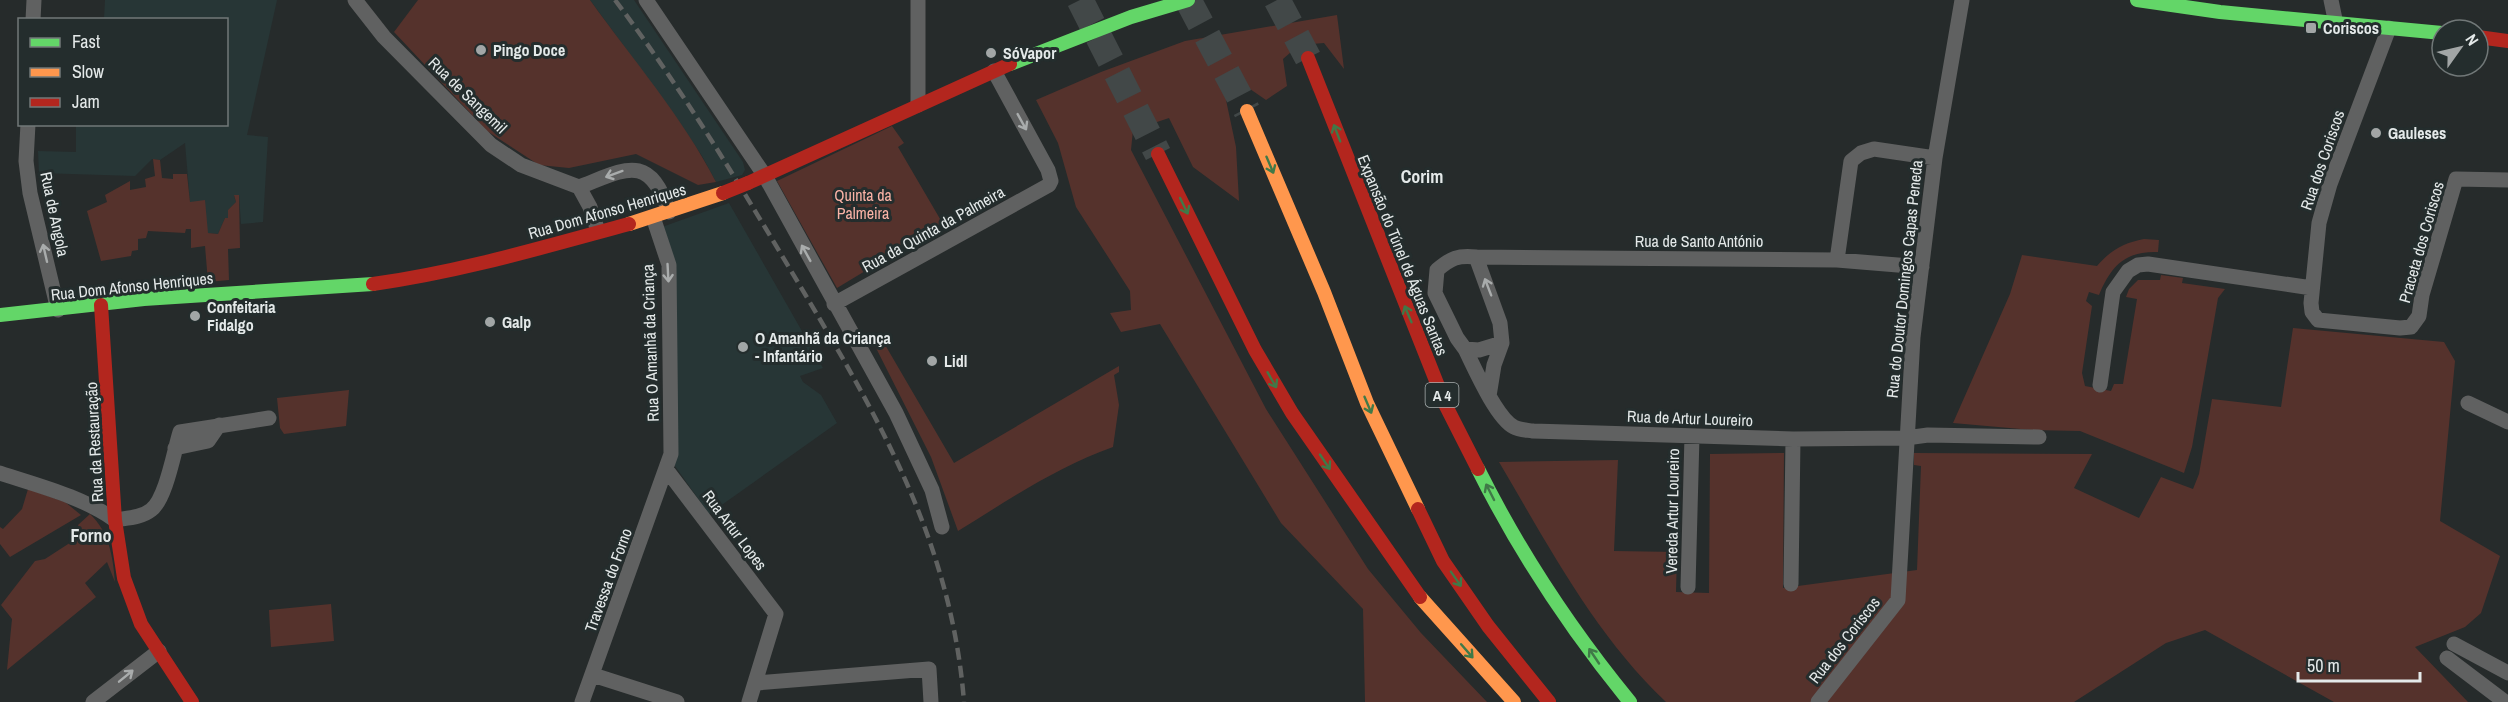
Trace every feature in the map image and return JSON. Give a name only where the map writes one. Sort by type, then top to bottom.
[{"type":"main road","name":"Rua Dom Afonso Henriques","points":[[0,315],[144,299],[362,285],[409,279],[501,259],[653,217],[723,193],[994,71],[1137,14],[1188,0]]},
{"type":"main road","points":[[2137,0],[2220,12],[2430,32]]},
{"type":"main road","points":[[2490,39],[2508,41]]},
{"type":"main road","name":"Expansão do Túnel de Águas Santas","points":[[1308,58],[1403,301],[1456,426],[1506,525],[1599,664],[1630,702]]},
{"type":"main road","points":[[1247,111],[1324,292],[1367,403],[1443,561],[1488,626],[1550,702]]},
{"type":"main road","points":[[1158,154],[1255,350],[1292,413],[1420,597],[1514,702]]},
{"type":"main road","name":"Rua da Restauração","points":[[101,305],[115,519],[124,578],[141,624],[192,702]]},
{"type":"street","points":[[33,18],[34,0]]},
{"type":"street","name":"Rua de Sangemil","points":[[355,0],[384,37],[491,145],[522,165],[579,187]]},
{"type":"street","points":[[646,0],[765,176],[917,455],[932,490],[942,527]]},
{"type":"street","points":[[918,0],[918,105]]},
{"type":"street","name":"Rua do Doutor Domingos Capas Peneda","points":[[1898,600],[1913,337],[1935,158],[1962,0]]},
{"type":"street","points":[[2331,0],[2336,24]]},
{"type":"street","name":"Rua dos Coriscos","points":[[2341,322],[2318,320],[2311,303],[2319,223],[2330,183],[2389,28]]},
{"type":"street","name":"Rua da Quinta da Palmeira","points":[[834,304],[1050,185],[1048,170],[994,71]]},
{"type":"street","name":"Rua de Angola","points":[[28,126],[26,161],[30,194],[58,310]]},
{"type":"street","points":[[1837,260],[1851,161],[1861,153],[1874,149],[1935,158]]},
{"type":"street","points":[[598,231],[590,207],[579,187],[627,169],[639,170],[653,178],[663,192],[669,212]]},
{"type":"street","name":"Praceta dos Coriscos","points":[[2341,322],[2400,328],[2411,327],[2416,323],[2456,179],[2508,180]]},
{"type":"street","name":"Rua O Amanhã da Criança","points":[[653,217],[669,265],[671,454],[666,469]]},
{"type":"street","name":"Rua de Santo António","points":[[1465,349],[1457,338],[1435,293],[1437,270],[1450,259],[1461,255],[1476,257],[1837,260],[1922,267]]},
{"type":"street","points":[[1476,257],[1500,323],[1502,343],[1494,365],[1489,396]]},
{"type":"street","points":[[2100,385],[2114,291],[2128,271],[2138,265],[2148,264],[2312,288]]},
{"type":"street","points":[[1465,349],[1479,350],[1502,343]]},
{"type":"street","name":"Rua de Artur Loureiro","points":[[1465,349],[1489,396],[1513,427],[1533,431],[1793,438],[1906,438],[1928,435],[2039,437]]},
{"type":"street","points":[[2468,403],[2508,422]]},
{"type":"street","points":[[0,473],[64,494],[100,509],[115,519],[136,517],[150,511],[159,500],[180,432],[269,418]]},
{"type":"street","name":"Vereda Artur Loureiro","points":[[1688,587],[1692,436]]},
{"type":"street","points":[[1791,584],[1793,438]]},
{"type":"street","name":"Rua Artur Lopes","points":[[666,469],[776,614],[756,683]]},
{"type":"street","name":"Travessa do Forno","points":[[582,702],[666,469]]},
{"type":"street","name":"Rua dos Coriscos","points":[[1818,702],[1898,600]]},
{"type":"street","points":[[2454,644],[2508,673]]},
{"type":"street","points":[[93,702],[159,651]]},
{"type":"street","points":[[2447,658],[2505,702]]},
{"type":"street","points":[[749,702],[756,683],[929,669],[931,702]]},
{"type":"street","points":[[593,675],[677,702]]},
{"type":"shaded area","points":[[105,0],[277,0],[247,135],[268,137],[263,222],[241,224],[239,195],[234,196],[236,202],[228,210],[228,218],[225,218],[218,234],[208,233],[190,202],[185,143],[160,160],[152,159],[135,176],[39,173],[38,151],[76,152],[76,126],[228,126],[228,18],[104,18]]},
{"type":"shaded area","points":[[590,0],[634,0],[743,162],[745,170],[742,175],[716,182],[676,117]]},
{"type":"shaded area","name":"O Amanhã da Criança - Infantário","points":[[729,203],[823,368],[800,376],[803,382],[821,395],[837,423],[709,514],[675,466],[662,227]]},
{"type":"green space","points":[[418,0],[590,0],[673,111],[716,182],[698,185],[636,154],[569,168],[539,165],[487,131],[394,32]]},
{"type":"green space","points":[[1337,15],[1344,69],[1324,43],[1299,45],[1283,59],[1287,86],[1266,100],[1250,89],[1240,88],[1226,100],[1236,147],[1239,201],[1193,167],[1169,118],[1133,130],[1131,150],[1266,409],[1368,569],[1421,633],[1487,702],[1365,702],[1363,609],[1281,523],[1160,324],[1121,332],[1110,313],[1131,310],[1130,291],[1076,207],[1058,143],[1036,100],[1101,72],[1185,41]]},
{"type":"green space","name":"Quinta da Palmeira","points":[[892,126],[904,143],[898,147],[943,224],[837,288],[777,181]]},
{"type":"green space","points":[[153,159],[160,160],[162,178],[173,179],[173,174],[187,174],[190,202],[205,200],[208,233],[218,234],[225,218],[228,218],[228,210],[236,202],[234,195],[239,195],[240,248],[228,249],[229,280],[208,282],[205,246],[191,248],[191,229],[186,229],[185,233],[148,231],[146,238],[138,239],[138,250],[132,251],[131,256],[101,261],[87,211],[107,202],[105,195],[130,181],[130,190],[146,187],[145,179],[155,176]]},
{"type":"green space","points":[[2144,239],[2159,240],[2158,252],[2137,254],[2121,262],[2114,268],[2099,295],[2089,292],[2086,301],[2092,306],[2082,373],[2085,386],[2111,391],[2114,384],[2123,384],[2137,299],[2126,297],[2129,289],[2138,280],[2160,280],[2161,275],[2183,278],[2182,283],[2225,289],[2218,298],[2192,447],[2184,473],[2080,431],[2032,430],[1953,423],[2010,294],[2022,255],[2097,266],[2118,248]]},
{"type":"green space","points":[[2293,328],[2444,342],[2455,361],[2440,521],[2500,556],[2481,613],[2465,627],[2415,647],[2468,702],[2334,702],[2205,630],[2166,643],[2074,702],[1666,702],[1640,676],[1595,619],[1499,462],[1618,460],[1614,551],[1677,552],[1676,592],[1709,593],[1710,454],[1784,453],[1783,588],[1917,570],[1921,466],[1914,465],[1914,453],[2092,454],[2074,488],[2139,518],[2161,477],[2193,489],[2199,474],[2212,399],[2281,407]]},
{"type":"green space","points":[[884,343],[954,463],[1119,366],[1119,372],[1114,375],[1119,405],[1113,447],[1052,474],[958,531],[931,457],[875,346]]},
{"type":"green space","points":[[349,390],[346,426],[284,434],[280,428],[277,398]]},
{"type":"green space","points":[[28,489],[65,502],[81,515],[10,557],[0,544],[0,527],[3,529],[22,509]]},
{"type":"green space","points":[[90,514],[102,529],[109,545],[115,582],[107,562],[85,583],[96,597],[7,670],[12,619],[1,605],[35,561],[45,559],[82,535],[78,525]]},
{"type":"green space","points":[[331,604],[334,641],[271,647],[269,610]]},
{"type":"tunnel","points":[[1080,0],[1158,154]]},
{"type":"tunnel","points":[[1188,0],[1247,111]]},
{"type":"tunnel","points":[[1277,0],[1308,58]]},
{"type":"railway","points":[[615,0],[662,65],[728,166],[821,321],[878,423],[925,529],[943,584],[956,641],[964,702]]},
{"type":"traffic: fast","points":[[1010,64],[1131,17],[1188,0]]},
{"type":"traffic: fast","points":[[2137,0],[2220,12],[2430,32]]},
{"type":"traffic: fast","points":[[0,315],[144,299],[373,284]]},
{"type":"traffic: fast","points":[[1478,469],[1547,589],[1587,647],[1630,702]]},
{"type":"traffic: slow","points":[[1247,111],[1324,292],[1367,403],[1418,509]]},
{"type":"traffic: slow","points":[[629,224],[723,193]]},
{"type":"traffic: slow","points":[[1420,597],[1514,702]]},
{"type":"traffic: jam","points":[[2490,39],[2508,41]]},
{"type":"traffic: jam","points":[[1308,58],[1446,406],[1478,469]]},
{"type":"traffic: jam","points":[[748,183],[1010,64]]},
{"type":"traffic: jam","points":[[1158,154],[1255,350],[1292,413],[1420,597]]},
{"type":"traffic: jam","points":[[723,193],[748,183]]},
{"type":"traffic: jam","points":[[373,284],[470,266],[629,224]]},
{"type":"traffic: jam","points":[[101,305],[115,520],[124,578],[141,624],[192,702]]},
{"type":"traffic: jam","points":[[1418,509],[1443,561],[1488,626],[1549,702]]},
{"type":"place","name":"Coriscos","points":[[2311,28]]},
{"type":"place","name":"Pingo Doce","points":[[481,50]]},
{"type":"place","name":"SóVapor","points":[[991,53]]},
{"type":"place","name":"Gauleses","points":[[2376,133]]},
{"type":"place","name":"Confeitaria Fidalgo","points":[[195,316]]},
{"type":"place","name":"Galp","points":[[490,322]]},
{"type":"place","name":"O Amanhã da Criança - Infantário","points":[[743,347]]},
{"type":"place","name":"Lidl","points":[[932,361]]},
{"type":"district","name":"Corim","points":[[1422,176]]},
{"type":"district","name":"Forno","points":[[91,535]]}]
